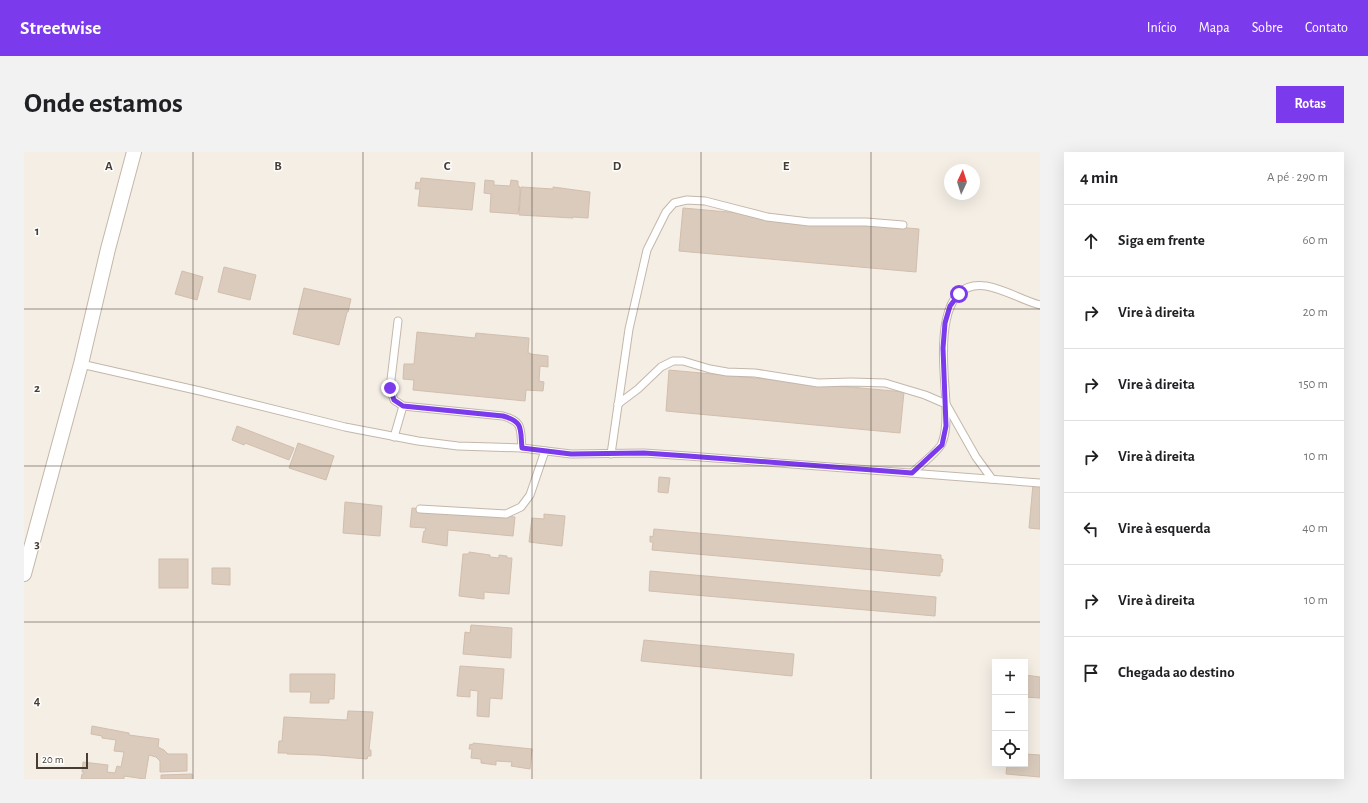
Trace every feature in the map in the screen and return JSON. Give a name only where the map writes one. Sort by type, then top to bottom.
[{"type":"street","points":[[24,574],[81,364],[108,249],[134,152]]},
{"type":"lane","points":[[611,454],[629,329],[647,250],[666,212],[674,203],[687,200],[705,201],[767,217],[809,222],[866,222],[903,225]]},
{"type":"lane","points":[[912,473],[942,445],[946,426],[943,348],[945,323],[950,306],[959,294],[969,287],[985,286],[1040,305]]},
{"type":"lane","points":[[398,321],[390,388],[394,400],[403,406],[503,416],[514,419],[519,425],[522,448]]},
{"type":"lane","points":[[618,404],[638,389],[661,367],[673,361],[727,372],[755,373],[818,383],[885,383],[925,395],[946,404],[976,458],[992,479]]},
{"type":"lane","points":[[81,364],[200,391],[345,427],[394,437],[458,446],[522,448],[571,454],[644,453],[1040,483]]},
{"type":"lane","points":[[394,437],[403,406]]},
{"type":"lane","points":[[420,509],[506,514],[521,507],[530,495],[545,451]]},
{"type":"building","points":[[421,178],[475,183],[472,210],[418,206],[420,189],[415,189],[416,182],[420,183]]},
{"type":"building","points":[[485,180],[494,181],[494,185],[510,186],[511,180],[518,181],[520,194],[518,214],[490,212],[491,194],[484,193]]},
{"type":"building","points":[[521,187],[553,189],[553,187],[590,192],[588,218],[519,215]]},
{"type":"building","points":[[683,208],[919,229],[916,272],[679,251]]},
{"type":"building","points":[[224,267],[256,275],[250,300],[218,292]]},
{"type":"building","points":[[182,271],[203,277],[197,300],[175,294]]},
{"type":"building","points":[[304,288],[351,299],[339,345],[293,334]]},
{"type":"building","points":[[417,332],[475,338],[476,333],[529,338],[528,353],[548,356],[548,367],[540,366],[539,381],[544,382],[543,391],[526,390],[525,401],[413,390],[414,380],[403,379],[404,364],[414,364]]},
{"type":"building","points":[[669,370],[904,392],[900,433],[666,411]]},
{"type":"building","points":[[237,426],[294,448],[289,460],[245,443],[244,445],[232,440]]},
{"type":"building","points":[[298,443],[334,456],[326,480],[289,468]]},
{"type":"building","points":[[659,477],[670,478],[668,493],[658,492]]},
{"type":"building","points":[[1033,484],[1040,485],[1040,529],[1029,528]]},
{"type":"building","points":[[345,502],[382,506],[380,536],[343,533]]},
{"type":"building","points":[[412,508],[515,517],[513,536],[448,530],[447,546],[422,542],[426,528],[410,527]]},
{"type":"building","points":[[544,514],[565,516],[562,546],[529,542],[532,518],[544,519]]},
{"type":"building","points":[[654,529],[941,555],[941,559],[943,559],[942,572],[940,572],[940,576],[652,550],[653,542],[650,542],[650,536],[653,537]]},
{"type":"building","points":[[469,552],[490,555],[490,557],[499,558],[499,555],[512,558],[509,594],[484,592],[484,599],[459,596],[463,554],[469,554]]},
{"type":"building","points":[[159,559],[188,559],[188,588],[159,588]]},
{"type":"building","points":[[212,568],[230,568],[230,585],[212,584]]},
{"type":"building","points":[[650,571],[936,597],[935,616],[649,591]]},
{"type":"building","points":[[471,625],[512,628],[511,658],[463,654],[465,632],[470,633]]},
{"type":"building","points":[[644,640],[794,654],[792,676],[641,661]]},
{"type":"building","points":[[460,666],[504,669],[502,699],[490,698],[489,717],[477,716],[478,691],[470,690],[470,697],[457,696]]},
{"type":"building","points":[[290,674],[335,674],[334,699],[329,699],[329,703],[310,703],[311,692],[290,692]]},
{"type":"building","points":[[1028,675],[1040,677],[1040,698],[1028,697]]},
{"type":"building","points":[[348,711],[373,712],[369,750],[371,750],[371,756],[368,756],[367,759],[278,753],[279,741],[282,741],[284,717],[347,720]]},
{"type":"building","points":[[92,726],[129,733],[129,735],[159,739],[158,747],[168,754],[187,754],[187,771],[160,772],[160,761],[156,757],[149,755],[145,779],[124,776],[124,779],[81,779],[82,774],[84,774],[84,772],[82,772],[83,762],[108,765],[107,772],[115,773],[117,766],[121,767],[124,752],[114,751],[116,740],[102,738],[102,736],[91,734]]},
{"type":"building","points":[[473,743],[532,749],[530,769],[511,766],[512,762],[496,761],[496,765],[481,763],[481,759],[471,758],[472,749],[469,749],[470,744],[473,745]]},
{"type":"building","points":[[1028,754],[1040,755],[1040,777],[1006,774],[1007,767],[1028,767]]},
{"type":"building","points":[[192,774],[192,779],[161,779],[161,775]]},
{"type":"route","points":[[390,388],[394,400],[403,406],[503,416],[514,419],[519,425],[522,448],[571,454],[644,453],[912,473],[942,445],[946,426],[943,348],[945,323],[950,306],[959,294]]}]
